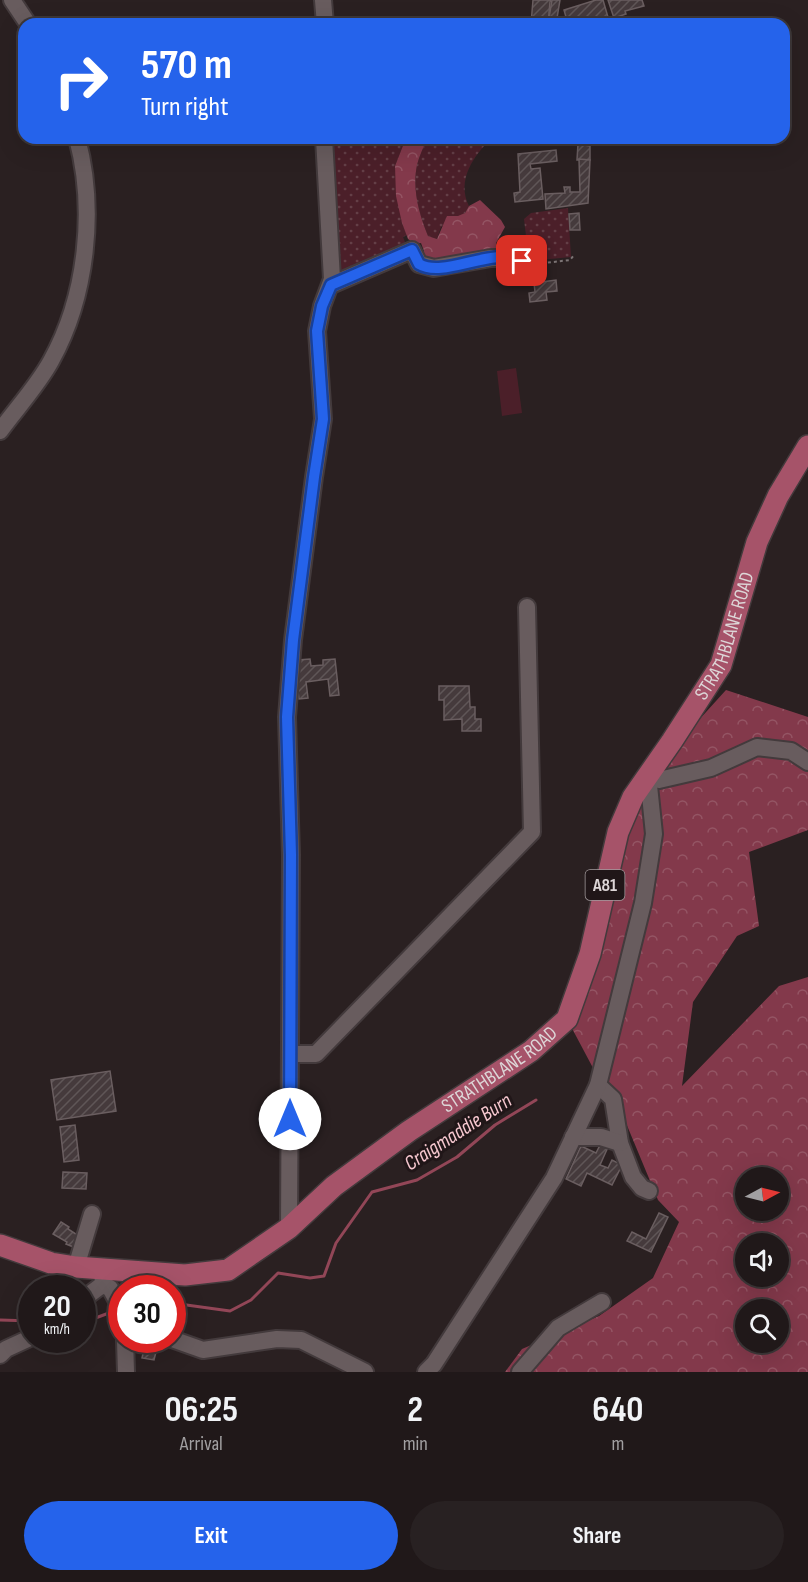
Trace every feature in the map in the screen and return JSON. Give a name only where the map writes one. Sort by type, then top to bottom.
[{"type":"main road","name":"STRATHBLANE ROAD","points":[[0,1245],[51,1263],[76,1267],[103,1278],[185,1275],[228,1270],[289,1228],[334,1186],[409,1131],[531,1051],[567,1018],[590,954],[618,832],[633,797],[721,664],[757,543],[778,496],[808,446]]},
{"type":"street","points":[[12,0],[24,18]]},
{"type":"street","points":[[323,0],[324,18]]},
{"type":"street","points":[[0,431],[51,361],[68,320],[77,290],[88,212],[83,161],[79,144]]},
{"type":"street","points":[[289,1228],[291,855],[287,717],[293,640],[323,419],[317,331],[322,306],[332,279],[324,144]]},
{"type":"street","points":[[331,285],[412,250],[419,264],[434,268],[491,258],[516,258],[524,265]]},
{"type":"street","points":[[290,1054],[316,1054],[532,832],[527,607]]},
{"type":"street","points":[[426,1372],[435,1364],[554,1178],[598,1085],[644,903],[654,834],[648,776],[659,780],[711,768],[757,747],[791,751],[808,762]]},
{"type":"street","points":[[598,1085],[613,1099],[620,1143],[633,1177],[642,1188],[650,1191]]},
{"type":"street","points":[[573,1137],[602,1137],[620,1143]]},
{"type":"street","points":[[76,1267],[92,1214]]},
{"type":"street","points":[[96,1285],[103,1278],[108,1285]]},
{"type":"street","points":[[520,1372],[558,1328],[602,1302]]},
{"type":"street","points":[[186,1344],[203,1350],[276,1339],[301,1340],[344,1366],[365,1372]]},
{"type":"street","points":[[0,1355],[18,1343]]},
{"type":"street","points":[[125,1353],[126,1372]]},
{"type":"path","points":[[524,265],[570,260],[574,255]]},
{"type":"shaded area","points":[[332,144],[404,144],[395,166],[402,223],[407,235],[403,237],[406,245],[338,274],[328,146]]},
{"type":"shaded area","points":[[425,144],[486,144],[473,160],[466,178],[465,187],[469,206],[465,213],[441,227],[437,239],[428,236],[419,210],[416,174]]},
{"type":"shaded area","points":[[568,208],[571,257],[529,261],[524,219],[531,213]]},
{"type":"shaded area","points":[[516,368],[522,413],[502,416],[497,371]]},
{"type":"green space","points":[[404,144],[425,144],[417,165],[415,183],[419,210],[428,236],[437,239],[447,216],[458,216],[465,213],[469,206],[480,200],[501,220],[505,227],[496,243],[497,251],[431,263],[419,255],[424,251],[421,243],[415,244],[408,239],[402,223],[396,196],[395,166]]},
{"type":"green space","points":[[726,690],[808,717],[808,830],[749,852],[759,926],[737,936],[693,1002],[682,1086],[779,986],[808,977],[808,1372],[505,1372],[522,1349],[599,1316],[653,1278],[679,1222],[658,1200],[616,1099],[601,1083],[567,1019],[608,871],[648,776]]},
{"type":"building","points":[[533,0],[551,0],[549,18],[532,18]]},
{"type":"building","points":[[552,0],[560,0],[557,18],[549,18]]},
{"type":"building","points":[[603,0],[608,18],[566,18],[564,10]]},
{"type":"building","points":[[608,0],[642,0],[644,6],[625,11],[626,14],[614,18]]},
{"type":"building","points":[[578,144],[590,146],[590,160],[577,160]]},
{"type":"building","points":[[556,150],[557,161],[530,164],[531,169],[540,168],[543,199],[515,202],[514,193],[520,192],[518,154]]},
{"type":"building","points":[[579,159],[590,160],[588,203],[546,209],[545,194],[565,193],[564,187],[570,187],[570,192],[580,192]]},
{"type":"building","points":[[579,213],[580,230],[570,230],[569,214]]},
{"type":"building","points":[[556,280],[557,291],[546,292],[547,300],[530,302],[529,293],[535,292],[534,283]]},
{"type":"building","points":[[310,659],[311,666],[323,665],[323,660],[335,659],[339,695],[330,696],[328,679],[306,682],[308,698],[299,699],[295,669],[299,668],[298,660]]},
{"type":"building","points":[[439,686],[469,686],[470,707],[475,707],[475,719],[481,719],[481,731],[462,731],[462,719],[444,720],[444,700],[439,700]]},
{"type":"building","points":[[110,1071],[116,1111],[57,1120],[51,1080]]},
{"type":"building","points":[[75,1125],[79,1160],[64,1162],[60,1127]]},
{"type":"building","points":[[601,1143],[608,1147],[600,1165],[608,1168],[612,1160],[622,1165],[612,1185],[587,1173],[581,1186],[566,1179],[581,1146],[596,1153]]},
{"type":"building","points":[[63,1172],[87,1173],[86,1189],[62,1188]]},
{"type":"building","points":[[659,1213],[668,1217],[651,1252],[627,1241],[632,1232],[646,1239]]},
{"type":"building","points":[[61,1222],[82,1238],[76,1248],[53,1234]]},
{"type":"building","points":[[143,1353],[156,1353],[154,1360],[142,1358]]},
{"type":"waterway","name":"Craigmaddie Burn","points":[[186,1305],[230,1311],[251,1300],[278,1273],[310,1278],[324,1276],[336,1243],[372,1192],[417,1180],[457,1157],[495,1125],[536,1100]]},
{"type":"waterway","name":"Craigmaddie Burn","points":[[96,1318],[108,1313]]},
{"type":"waterway","name":"Craigmaddie Burn","points":[[0,1320],[18,1321]]},
{"type":"route","points":[[290,1119],[291,855],[287,717],[293,640],[323,419],[317,354],[319,317],[331,285],[412,250],[419,264],[434,268],[491,258],[516,258],[522,261]]}]
